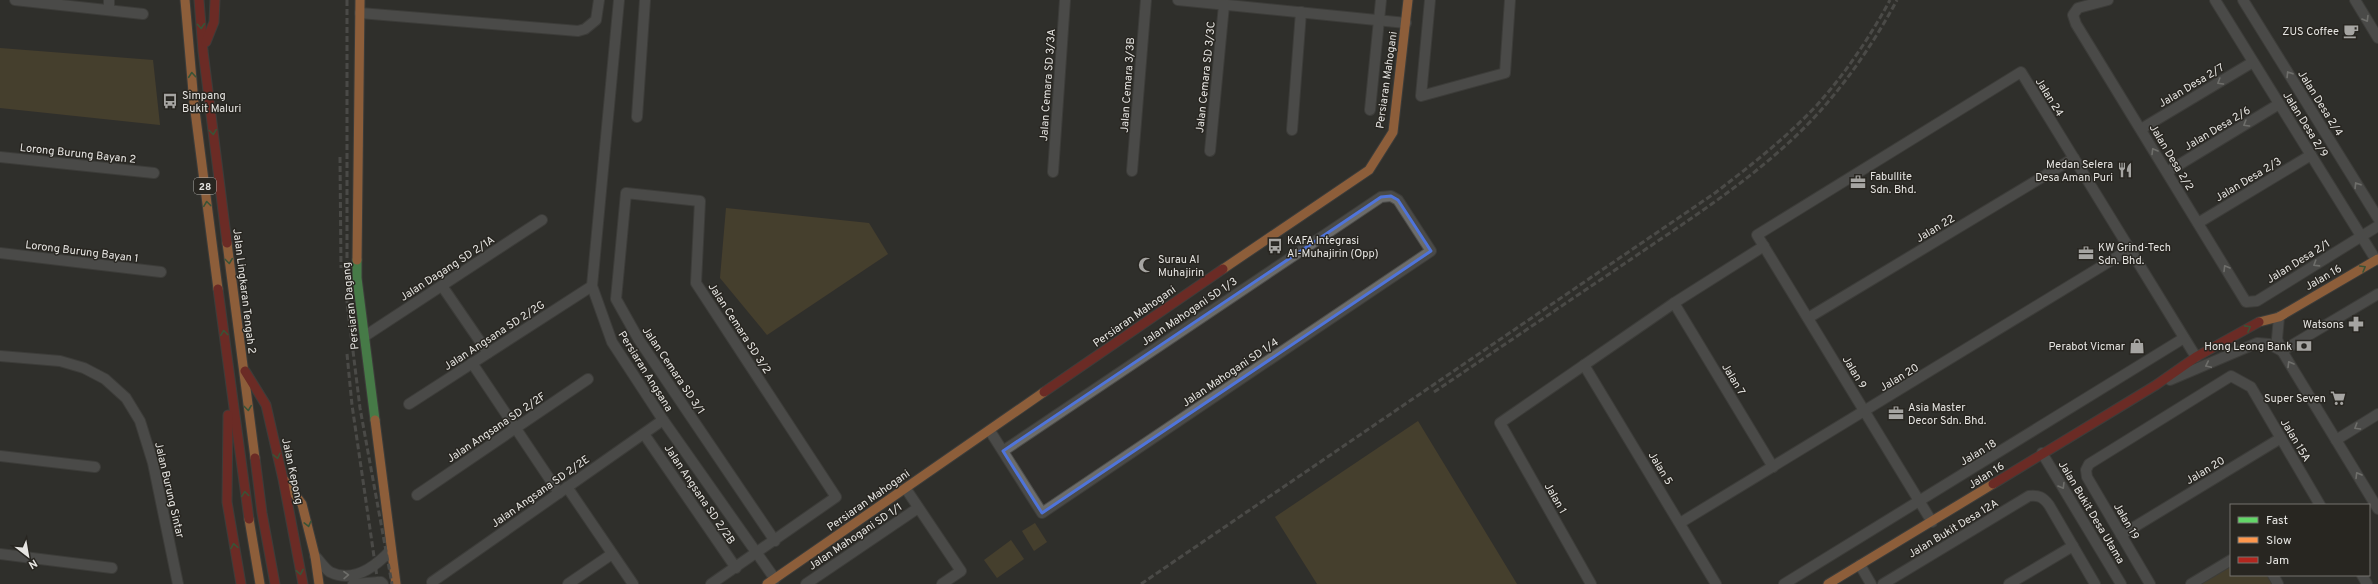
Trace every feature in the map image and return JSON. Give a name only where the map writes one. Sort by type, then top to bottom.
[{"type":"main road","name":"28","points":[[185,0],[194,103],[229,372],[260,584]]},
{"type":"main road","name":"Jalan Lingkaran Tengah 2","points":[[199,0],[203,51],[243,369],[274,584]]},
{"type":"main road","points":[[203,51],[214,22],[215,0]]},
{"type":"main road","name":"Persiaran Dagang","points":[[360,0],[357,278],[396,584]]},
{"type":"main road","name":"Persiaran Mahogani","points":[[771,581],[990,431],[1148,320],[1369,170],[1393,132],[1408,0]]},
{"type":"main road","name":"Jalan 16","points":[[1828,584],[2156,385],[2196,357],[2261,321],[2279,317],[2377,259]]},
{"type":"main road","name":"Jalan Kepong","points":[[243,369],[266,404],[283,479],[303,584]]},
{"type":"main road","points":[[229,372],[227,502],[241,584]]},
{"type":"main road","points":[[283,479],[302,504],[315,556],[319,584]]},
{"type":"street","points":[[15,0],[109,5],[143,14]]},
{"type":"street","points":[[360,13],[578,31],[585,29],[596,20],[599,0]]},
{"type":"street","name":"Persiaran Angsana","points":[[619,0],[592,286],[612,342],[663,420],[757,554],[771,581]]},
{"type":"street","points":[[637,117],[645,0]]},
{"type":"street","name":"Jalan Cemara SD 3/3A","points":[[1053,172],[1065,0]]},
{"type":"street","name":"Jalan Cemara 3/3B","points":[[1132,171],[1146,0]]},
{"type":"street","points":[[1178,0],[1406,23]]},
{"type":"street","points":[[1370,110],[1381,0]]},
{"type":"street","points":[[1430,0],[1421,96],[1505,73],[1510,0]]},
{"type":"street","name":"Jalan Desa 2/2","points":[[2108,0],[2078,8],[2073,15],[2076,24],[2246,302]]},
{"type":"street","name":"Jalan Desa 2/9","points":[[2215,0],[2361,236],[2377,259]]},
{"type":"street","name":"Jalan Desa 2/4","points":[[2243,0],[2378,218]]},
{"type":"street","points":[[2355,0],[2378,38]]},
{"type":"street","name":"Jalan Cemara SD 3/3C","points":[[1210,151],[1224,5]]},
{"type":"street","points":[[1292,130],[1301,12]]},
{"type":"street","name":"Jalan Desa 2/7","points":[[2141,130],[2253,62]]},
{"type":"street","name":"Jalan 24","points":[[1757,235],[2021,72],[2196,357]]},
{"type":"street","name":"Jalan Desa 2/6","points":[[2167,172],[2280,104]]},
{"type":"street","name":"Jalan Desa 2/3","points":[[2198,223],[2311,155]]},
{"type":"street","name":"Lorong Burung Bayan 2","points":[[0,157],[154,173]]},
{"type":"street","name":"Jalan 22","points":[[1808,318],[2074,158]]},
{"type":"street","name":"Jalan Cemara SD 3/2","points":[[626,193],[700,201],[696,283],[836,497],[775,541]]},
{"type":"street","name":"Jalan Cemara SD 3/1","points":[[626,193],[616,299],[639,340],[775,541]]},
{"type":"street","name":"Jalan Mahogani SD 1/4","points":[[1003,451],[1042,513],[1431,251],[1398,200],[1391,196]]},
{"type":"street","name":"Jalan Mahogani SD 1/3","points":[[1003,451],[1381,197],[1391,196]]},
{"type":"street","name":"Jalan Dagang SD 2/1A","points":[[365,336],[542,220]]},
{"type":"street","points":[[2361,236],[2378,226]]},
{"type":"street","name":"Jalan 9","points":[[1757,235],[1932,522]]},
{"type":"street","name":"Jalan Desa 2/1","points":[[2246,302],[2257,301],[2361,236]]},
{"type":"street","points":[[1584,365],[1674,303],[1764,246]]},
{"type":"street","name":"Jalan 20","points":[[1680,523],[2130,250]]},
{"type":"street","name":"Lorong Burung Bayan 1","points":[[0,253],[161,272]]},
{"type":"street","points":[[442,286],[488,353]]},
{"type":"street","name":"Jalan Angsana SD 2/2G","points":[[409,404],[592,286]]},
{"type":"street","points":[[2282,351],[2378,294]]},
{"type":"street","name":"Jalan 7","points":[[1674,303],[1773,467]]},
{"type":"street","points":[[2279,317],[2276,339],[2282,351],[2378,509]]},
{"type":"street","name":"Jalan 18","points":[[1784,584],[2184,338]]},
{"type":"street","name":"Jalan 16","points":[[2156,385],[2207,365],[2256,342],[2269,344],[2282,351]]},
{"type":"street","name":"Jalan Burung Sintar","points":[[0,356],[60,361],[84,368],[105,380],[130,404],[140,421],[153,463],[178,584]]},
{"type":"street","points":[[472,363],[516,428],[633,584]]},
{"type":"street","name":"Jalan 1","points":[[1584,365],[1500,423],[1591,584]]},
{"type":"street","name":"Jalan 5","points":[[1584,365],[1716,584]]},
{"type":"street","name":"Jalan 15A","points":[[2086,470],[2089,464],[2231,376],[2251,387],[2319,504]]},
{"type":"street","name":"Jalan Angsana SD 2/2F","points":[[417,495],[588,379]]},
{"type":"street","points":[[2336,440],[2378,414]]},
{"type":"street","name":"Jalan Angsana SD 2/2E","points":[[432,582],[663,420]]},
{"type":"street","points":[[990,431],[1003,451]]},
{"type":"street","name":"Jalan Angsana SD 2/2B","points":[[644,434],[736,568]]},
{"type":"street","name":"Jalan 20","points":[[2121,535],[2281,438]]},
{"type":"street","name":"Jalan Bukit Desa Utama","points":[[2042,453],[2121,584]]},
{"type":"street","points":[[0,456],[95,467]]},
{"type":"street","name":"Jalan 19","points":[[2086,470],[2087,477],[2150,584]]},
{"type":"street","points":[[906,489],[961,571],[942,584]]},
{"type":"street","name":"Jalan Bukit Desa 12A","points":[[1883,584],[2029,496],[2044,498],[2072,546]]},
{"type":"street","name":"Jalan Mahogani SD 1/1","points":[[806,584],[918,508]]},
{"type":"street","points":[[711,584],[775,541]]},
{"type":"street","points":[[2010,584],[2072,546],[2095,584]]},
{"type":"street","points":[[315,556],[329,571],[343,577],[366,573],[391,550]]},
{"type":"street","points":[[0,554],[112,568]]},
{"type":"street","points":[[568,584],[612,554]]},
{"type":"street","points":[[2191,584],[2230,561]]},
{"type":"street","points":[[1860,565],[1871,584]]},
{"type":"street","points":[[353,584],[381,582],[383,584]]},
{"type":"highlighted area","points":[[1391,196],[1398,200],[1431,251],[1042,513],[1003,451],[1381,197]]},
{"type":"shaded area","points":[[0,48],[153,60],[160,125],[0,108]]},
{"type":"shaded area","points":[[726,208],[869,223],[888,254],[767,335],[720,278]]},
{"type":"shaded area","points":[[1418,421],[1517,584],[1317,584],[1275,517]]},
{"type":"shaded area","points":[[1035,523],[1047,542],[1034,551],[1022,531]]},
{"type":"shaded area","points":[[1011,540],[1024,559],[997,578],[984,560]]},
{"type":"shaded area","points":[[2230,561],[2230,576],[2274,576],[2278,584],[2191,584]]},
{"type":"railway","points":[[347,0],[347,302],[360,408],[392,584]]},
{"type":"railway","points":[[1141,584],[1728,183],[1780,140],[1817,105],[1856,55],[1890,0]]},
{"type":"railway","points":[[1434,392],[1698,213],[1751,175],[1776,154],[1800,132],[1843,84],[1872,43],[1897,0]]},
{"type":"railway","points":[[340,157],[341,268]]},
{"type":"railway","points":[[347,354],[352,405],[378,584]]},
{"type":"traffic: fast","points":[[357,260],[357,278],[375,420]]},
{"type":"traffic: slow","points":[[185,0],[194,103],[218,289]]},
{"type":"traffic: slow","points":[[357,260],[360,0]]},
{"type":"traffic: slow","points":[[1223,269],[1369,170],[1393,132],[1408,0]]},
{"type":"traffic: slow","points":[[227,243],[255,458]]},
{"type":"traffic: slow","points":[[2259,322],[2279,317],[2378,259]]},
{"type":"traffic: slow","points":[[767,584],[1044,392]]},
{"type":"traffic: slow","points":[[375,420],[396,584]]},
{"type":"traffic: slow","points":[[284,480],[302,504],[315,556],[319,584]]},
{"type":"traffic: slow","points":[[1828,584],[1993,484]]},
{"type":"traffic: slow","points":[[249,519],[260,584]]},
{"type":"traffic: jam","points":[[199,0],[203,51],[227,243]]},
{"type":"traffic: jam","points":[[206,42],[214,22],[215,0]]},
{"type":"traffic: jam","points":[[1044,392],[1223,269]]},
{"type":"traffic: jam","points":[[218,289],[249,519]]},
{"type":"traffic: jam","points":[[1993,484],[2156,385],[2196,357],[2259,322]]},
{"type":"traffic: jam","points":[[245,371],[266,405],[283,479],[303,584]]},
{"type":"traffic: jam","points":[[228,415],[227,502],[241,584]]},
{"type":"traffic: jam","points":[[255,458],[262,513],[275,584]]},
{"type":"place","name":"ZUS Coffee","points":[[2351,31]]},
{"type":"place","name":"Simpang Bukit Maluri","points":[[170,101]]},
{"type":"place","name":"Medan Selera Desa Aman Puri","points":[[2125,170]]},
{"type":"place","name":"Fabullite Sdn. Bhd.","points":[[1858,182]]},
{"type":"place","name":"KAFA Integrasi Al-Muhajirin (Opp)","points":[[1275,246]]},
{"type":"place","name":"KW Grind-Tech Sdn. Bhd.","points":[[2086,253]]},
{"type":"place","name":"Surau Al Muhajirin","points":[[1146,265]]},
{"type":"place","name":"Watsons","points":[[2356,324]]},
{"type":"place","name":"Perabot Vicmar","points":[[2137,346]]},
{"type":"place","name":"Hong Leong Bank","points":[[2304,346]]},
{"type":"place","name":"Super Seven","points":[[2338,398]]},
{"type":"place","name":"Asia Master Decor Sdn. Bhd.","points":[[1896,413]]}]
